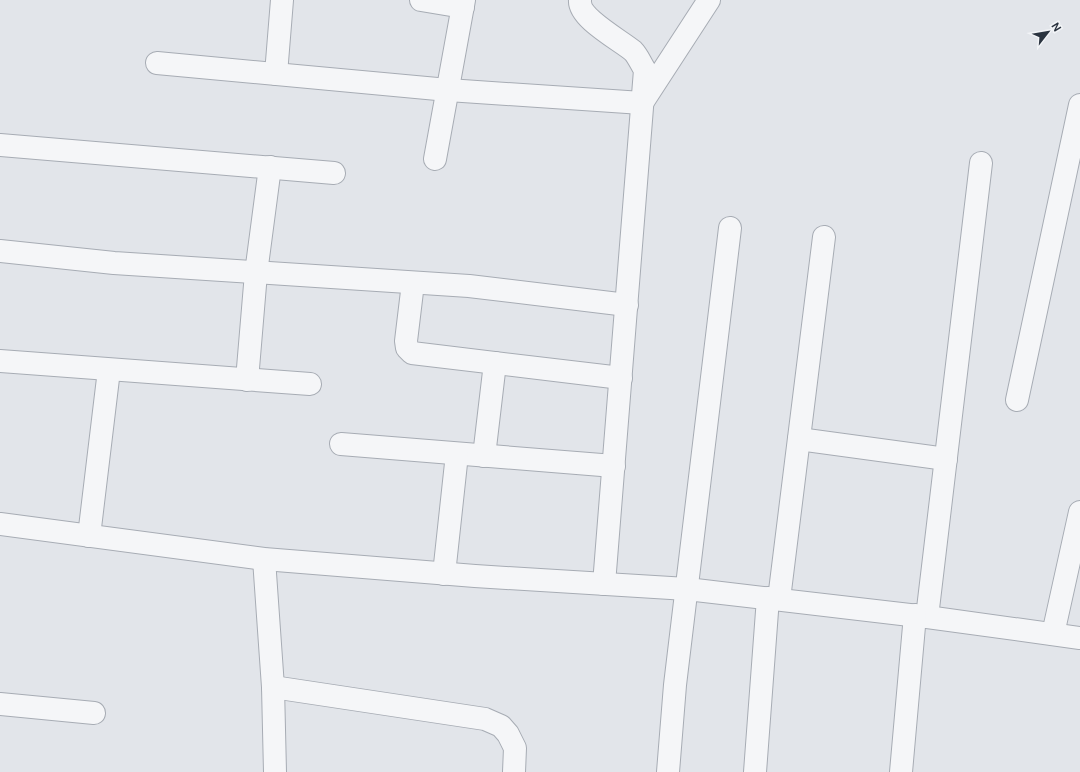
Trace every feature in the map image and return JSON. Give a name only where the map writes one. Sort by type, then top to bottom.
[{"type":"street","points":[[276,74],[282,0]]},
{"type":"street","points":[[421,0],[463,4],[435,159]]},
{"type":"street","points":[[580,0],[579,3],[587,16],[635,53],[644,70],[627,305],[604,584]]},
{"type":"street","points":[[642,103],[710,0]]},
{"type":"street","points":[[156,63],[448,90],[642,103]]},
{"type":"street","points":[[1018,400],[1080,105]]},
{"type":"street","points":[[0,144],[334,173]]},
{"type":"street","points":[[901,772],[921,616],[946,459],[981,163]]},
{"type":"street","points":[[247,380],[256,273],[270,167]]},
{"type":"street","points":[[668,772],[675,685],[730,228]]},
{"type":"street","points":[[755,772],[774,598],[799,439],[824,237]]},
{"type":"street","points":[[0,251],[114,263],[469,286],[627,305]]},
{"type":"street","points":[[413,283],[406,341],[408,348],[412,353],[621,378]]},
{"type":"street","points":[[0,361],[310,384]]},
{"type":"street","points":[[484,456],[495,363]]},
{"type":"street","points":[[90,536],[109,370]]},
{"type":"street","points":[[799,439],[946,459]]},
{"type":"street","points":[[340,444],[614,466]]},
{"type":"street","points":[[444,574],[457,454]]},
{"type":"street","points":[[1053,634],[1080,512]]},
{"type":"street","points":[[0,524],[264,559],[444,574],[687,589],[774,598],[921,616],[1080,638]]},
{"type":"street","points":[[264,559],[273,688],[275,772]]},
{"type":"street","points":[[273,688],[485,719],[501,726],[508,734],[515,748],[514,772]]},
{"type":"street","points":[[0,704],[94,713]]}]
